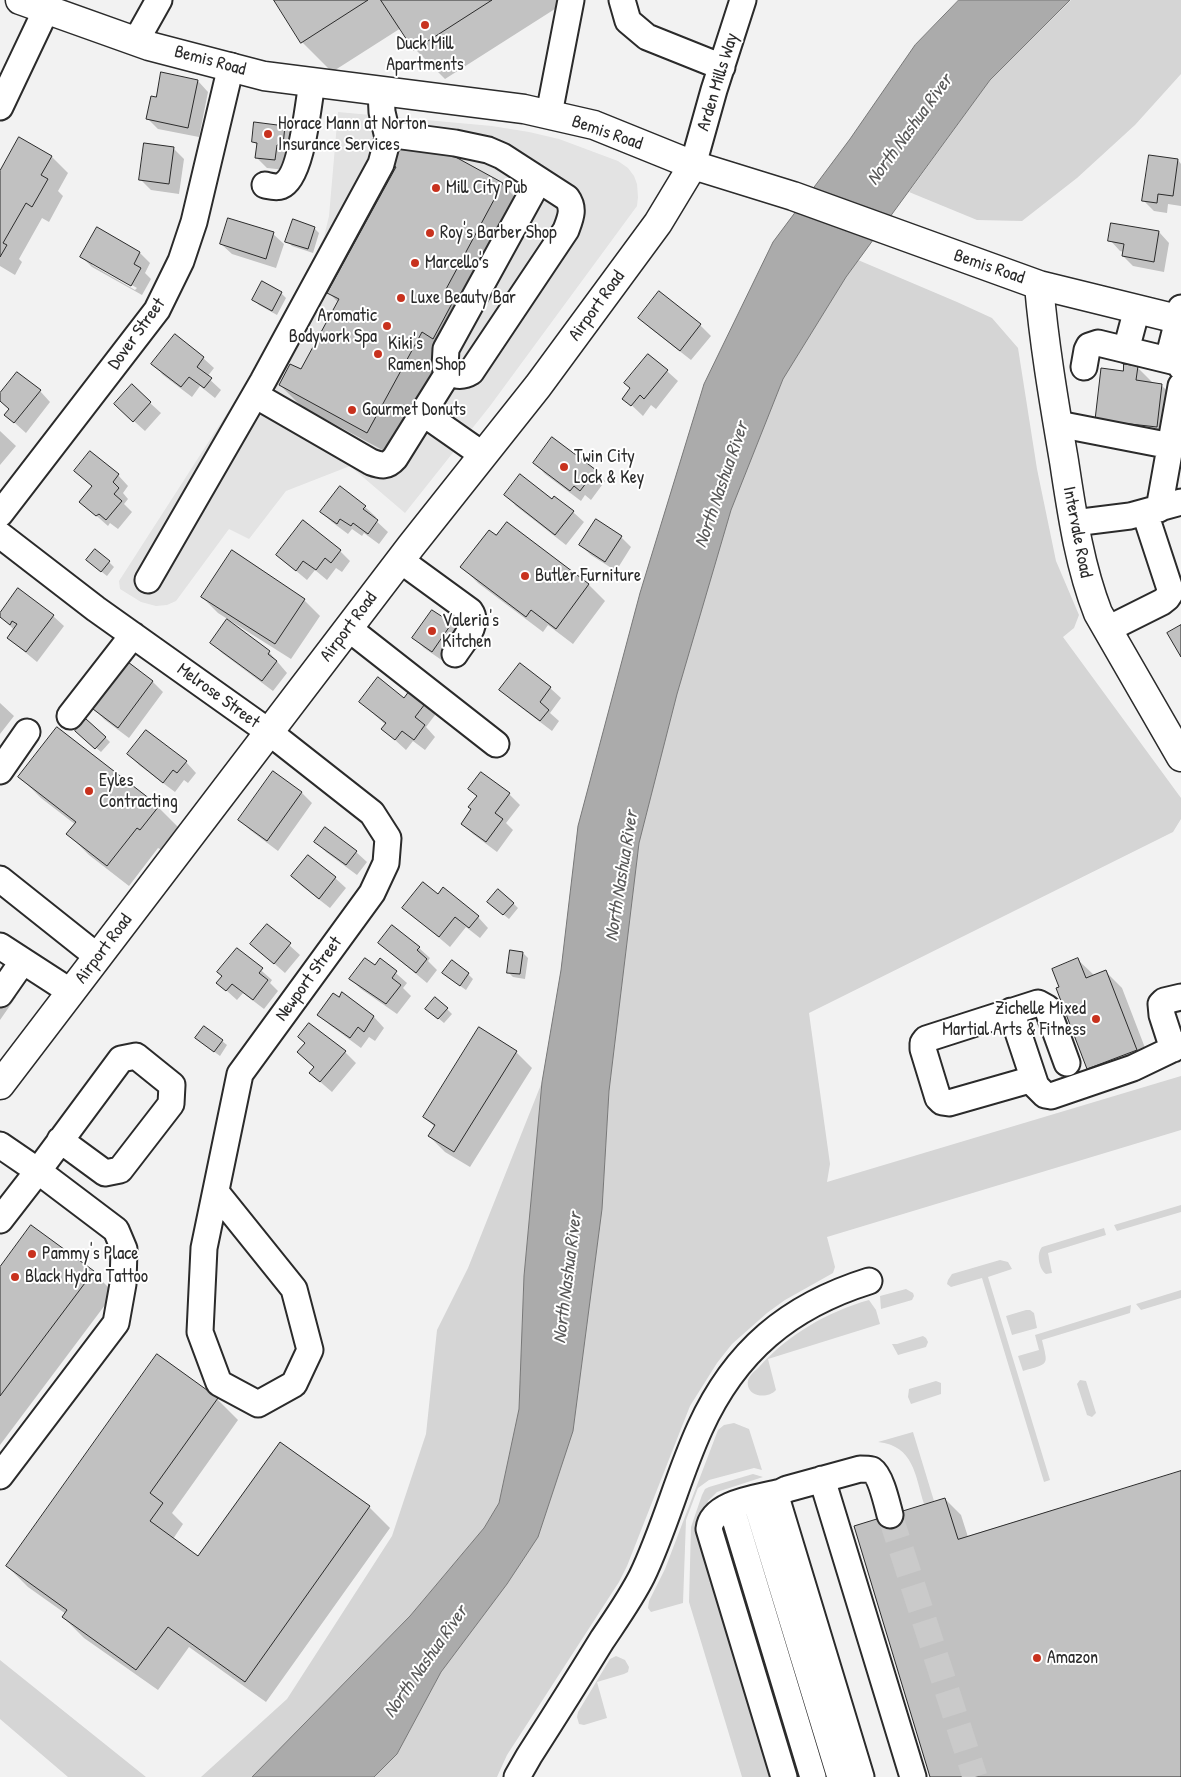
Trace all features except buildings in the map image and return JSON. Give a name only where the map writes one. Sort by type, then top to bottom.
[{"type":"main road","name":"Bemis Road","points":[[20,0],[136,41],[264,76],[524,109],[594,125],[693,165],[793,196],[1038,285],[1137,309],[1180,316]]},
{"type":"main road","name":"Airport Road","points":[[0,1085],[400,560],[538,386],[658,223],[693,165]]},
{"type":"main road","name":"Intervale Road","points":[[1038,285],[1043,334],[1074,522],[1088,588],[1098,613],[1181,757]]},
{"type":"street","points":[[136,41],[159,0]]},
{"type":"street","points":[[549,114],[570,0]]},
{"type":"street","points":[[622,0],[628,21],[647,37],[722,67]]},
{"type":"street","name":"Arden Mills Way","points":[[693,165],[744,0]]},
{"type":"street","points":[[0,107],[46,10]]},
{"type":"street","name":"Dover Street","points":[[0,514],[157,310],[168,290],[181,261],[194,222],[231,66]]},
{"type":"street","points":[[265,185],[280,186],[288,181],[294,168],[300,152],[312,83]]},
{"type":"street","points":[[148,580],[255,395],[381,164],[388,138],[382,112],[381,91]]},
{"type":"street","points":[[387,134],[455,143],[488,150],[502,156],[567,198],[572,204],[566,230],[471,372],[460,376],[448,373],[445,367],[446,349],[539,180]]},
{"type":"street","points":[[1126,350],[1137,309]]},
{"type":"street","points":[[1084,367],[1087,350],[1089,346],[1094,344],[1175,363],[1180,316]]},
{"type":"street","points":[[255,395],[380,465],[390,464],[448,373]]},
{"type":"street","points":[[1108,629],[1162,602],[1168,598],[1171,592],[1162,508],[1181,386]]},
{"type":"street","points":[[423,414],[483,455]]},
{"type":"street","points":[[1058,424],[1171,446]]},
{"type":"street","points":[[1074,522],[1162,508]]},
{"type":"street","name":"Melrose Street","points":[[0,535],[133,635],[269,732],[372,812],[388,838],[386,863],[376,884]]},
{"type":"street","points":[[400,560],[470,611],[473,616],[473,626],[454,654]]},
{"type":"street","points":[[348,628],[496,744]]},
{"type":"street","points":[[70,716],[133,635]]},
{"type":"street","points":[[0,771],[27,732]]},
{"type":"street","points":[[0,879],[98,957]]},
{"type":"street","name":"Newport Street","points":[[216,1192],[240,1074],[372,893],[376,884]]},
{"type":"street","points":[[0,946],[71,992]]},
{"type":"street","points":[[0,994],[23,961]]},
{"type":"street","points":[[1011,1011],[1033,1079],[1040,1092],[1051,1096],[1133,1068],[1177,1047],[1162,1015],[1161,1004],[1164,1001],[1181,997]]},
{"type":"street","points":[[1033,1079],[950,1102],[942,1102],[938,1098],[923,1044],[926,1039],[1038,1003],[1044,1004],[1047,1008],[1067,1064]]},
{"type":"street","points":[[0,1220],[38,1171],[60,1140],[121,1059],[136,1056],[172,1085],[171,1104],[120,1170],[105,1173],[60,1140]]},
{"type":"street","points":[[0,1145],[116,1230],[124,1249],[122,1284],[116,1323],[0,1476]]},
{"type":"street","points":[[216,1192],[294,1289],[310,1350],[294,1384],[258,1404],[219,1383],[200,1332],[204,1248],[216,1192]]},
{"type":"street","points":[[517,1777],[642,1576],[700,1427],[736,1366],[770,1332],[794,1315],[844,1289],[869,1281]]},
{"type":"street","points":[[784,1777],[711,1536],[710,1524],[737,1505],[860,1468],[871,1470],[879,1480],[890,1515]]},
{"type":"street","points":[[822,1479],[913,1777]]},
{"type":"street","points":[[781,1492],[777,1500],[779,1508],[861,1777]]},
{"type":"street","points":[[737,1505],[800,1777]]},
{"type":"street","points":[[737,1505],[813,1777]]},
{"type":"street","points":[[737,1505],[827,1777]]},
{"type":"street","points":[[737,1505],[840,1777]]},
{"type":"shaded area","points":[[1071,0],[1181,0],[1181,74],[1135,125],[1077,178],[1022,221],[977,220],[909,192],[990,80]]},
{"type":"shaded area","points":[[338,112],[492,126],[559,139],[618,161],[628,168],[637,184],[637,206],[490,406],[405,513],[350,466],[286,491],[249,539],[229,529],[176,601],[167,605],[156,606],[141,602],[120,589],[119,581],[260,362],[324,237],[329,216]]},
{"type":"shaded area","points":[[858,260],[992,318],[1018,348],[1037,469],[1056,561],[1079,615],[1074,628],[1063,637],[1181,798],[1181,819],[1173,832],[809,1013],[830,1164],[827,1182],[1181,1076],[1181,1130],[827,1237],[835,1267],[833,1273],[785,1300],[732,1344],[717,1363],[690,1406],[619,1582],[507,1755],[497,1777],[374,1777],[397,1754],[441,1672],[507,1584],[538,1537],[573,1431],[602,1209],[609,1091],[639,843],[677,694],[731,510],[783,379]]},
{"type":"shaded area","points":[[542,1082],[524,1276],[519,1409],[499,1503],[484,1528],[410,1616],[252,1777],[201,1777],[287,1699],[392,1536],[426,1434],[437,1330],[468,1268]]},
{"type":"shaded area","points":[[1181,1205],[1181,1212],[1117,1231],[1114,1225]]},
{"type":"shaded area","points":[[1104,1228],[1106,1235],[1048,1253],[1052,1273],[1046,1274],[1044,1272],[1040,1265],[1039,1257],[1042,1247]]},
{"type":"shaded area","points":[[1000,1260],[1008,1262],[1012,1269],[988,1277],[1050,1480],[1044,1482],[982,1278],[951,1287],[947,1284],[952,1274]]},
{"type":"shaded area","points":[[906,1289],[913,1293],[912,1300],[881,1309],[880,1296]]},
{"type":"shaded area","points":[[1181,1290],[1181,1298],[1141,1310],[1136,1304]]},
{"type":"shaded area","points":[[869,1300],[876,1310],[880,1324],[768,1359],[776,1390],[773,1393],[760,1396],[750,1390],[748,1380],[751,1375],[783,1344],[796,1334],[838,1311]]},
{"type":"shaded area","points":[[1131,1305],[1130,1313],[1042,1340],[1045,1362],[1042,1365],[1023,1371],[1018,1356],[1039,1350],[1035,1335]]},
{"type":"shaded area","points":[[1026,1310],[1034,1313],[1037,1328],[1012,1335],[1006,1316]]},
{"type":"shaded area","points":[[923,1336],[928,1342],[926,1347],[898,1355],[892,1344],[897,1344]]},
{"type":"shaded area","points":[[1080,1380],[1086,1381],[1096,1413],[1092,1417],[1087,1415],[1077,1384]]},
{"type":"shaded area","points":[[936,1381],[941,1383],[941,1394],[911,1404],[908,1397],[909,1389]]},
{"type":"shaded area","points":[[734,1423],[749,1429],[762,1470],[754,1468],[709,1480],[698,1488],[686,1520],[683,1603],[651,1612],[648,1608],[649,1601],[665,1569],[718,1430],[724,1425]]},
{"type":"shaded area","points":[[913,1432],[934,1501],[924,1504],[915,1473],[906,1456],[899,1449],[878,1442]]},
{"type":"shaded area","points":[[753,1474],[763,1477],[717,1492],[708,1501],[702,1518],[778,1777],[742,1777],[689,1602],[691,1527],[705,1489]]},
{"type":"shaded area","points":[[616,1656],[625,1660],[629,1667],[628,1672],[597,1682],[607,1718],[584,1725],[579,1724],[578,1712],[610,1659]]},
{"type":"shaded area","points":[[0,1660],[146,1777],[68,1777],[0,1719]]},
{"type":"water","name":"North Nashua River","points":[[959,0],[1070,0],[990,80],[846,277],[783,379],[731,510],[677,694],[639,843],[609,1091],[602,1209],[573,1431],[538,1537],[507,1584],[441,1672],[397,1754],[374,1777],[252,1777],[410,1616],[484,1528],[499,1503],[519,1409],[524,1276],[542,1082],[561,970],[578,826],[640,593],[704,384],[773,242],[850,139],[915,45]]},
{"type":"tunnel","points":[[890,1515],[975,1777]]},
{"type":"place","name":"Duck Mill Apartments","points":[[425,25]]},
{"type":"place","name":"Horace Mann at Norton Insurance Services","points":[[268,134]]},
{"type":"place","name":"Mill City Pub","points":[[436,188]]},
{"type":"place","name":"Roy's Barber Shop","points":[[430,233]]},
{"type":"place","name":"Marcello's","points":[[415,263]]},
{"type":"place","name":"Luxe Beauty Bar","points":[[401,298]]},
{"type":"place","name":"Aromatic Bodywork Spa","points":[[387,326]]},
{"type":"place","name":"Kiki's Ramen Shop","points":[[378,354]]},
{"type":"place","name":"Gourmet Donuts","points":[[352,410]]},
{"type":"place","name":"Twin City Lock & Key","points":[[564,467]]},
{"type":"place","name":"Butler Furniture","points":[[525,576]]},
{"type":"place","name":"Valeria's Kitchen","points":[[432,631]]},
{"type":"place","name":"Eyles Contracting","points":[[89,791]]},
{"type":"place","name":"Zichelle Mixed Martial Arts & Fitness","points":[[1096,1019]]},
{"type":"place","name":"Pammy's Place","points":[[32,1254]]},
{"type":"place","name":"Black Hydra Tattoo","points":[[15,1277]]},
{"type":"place","name":"Amazon","points":[[1037,1658]]}]
